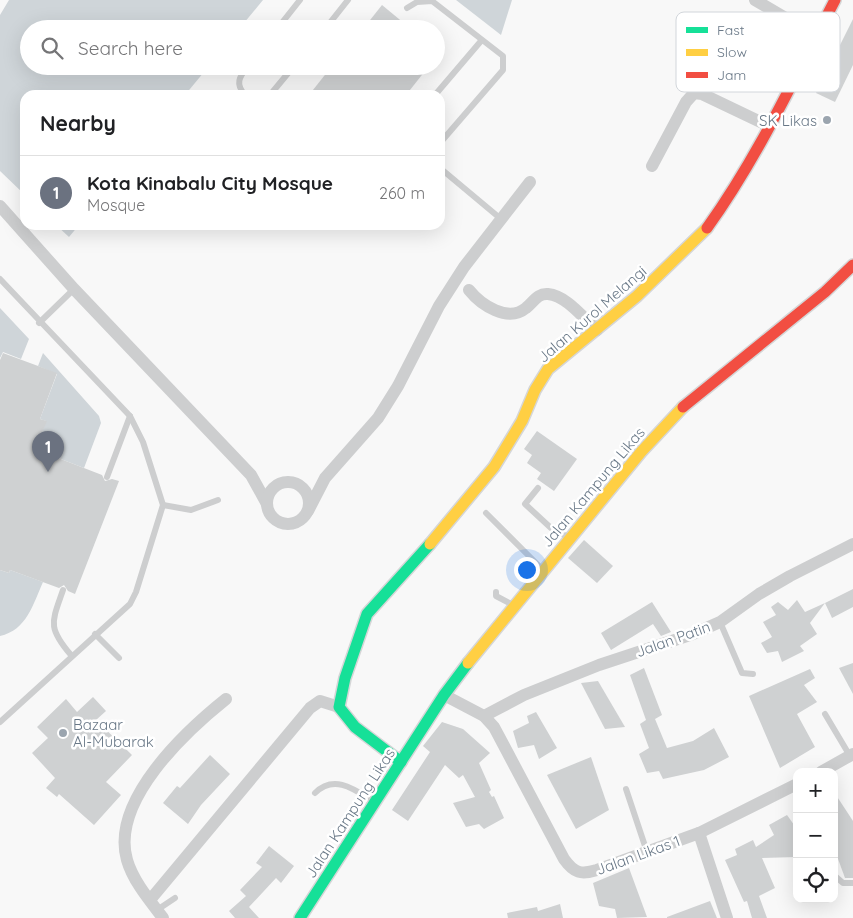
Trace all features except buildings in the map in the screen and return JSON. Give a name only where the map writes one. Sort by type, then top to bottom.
[{"type":"street","points":[[755,0],[775,12]]},
{"type":"street","name":"Jalan Kurol Melangi","points":[[829,12],[835,0]]},
{"type":"street","name":"Jalan Kurol Melangi","points":[[339,706],[347,671],[367,614],[452,519],[494,467],[522,422],[535,390],[548,369],[649,285],[704,232],[728,200],[787,92]]},
{"type":"street","points":[[652,166],[686,102],[694,93],[702,94],[769,126]]},
{"type":"street","points":[[21,230],[74,289],[251,475],[272,517],[285,524],[299,522],[308,511],[325,478],[378,418],[398,386],[439,306],[464,267],[530,182]]},
{"type":"street","points":[[0,206],[20,228]]},
{"type":"street","name":"Jalan Kampung Likas","points":[[300,918],[376,804],[444,695],[569,538],[659,431],[691,398],[825,292],[853,265]]},
{"type":"street","points":[[468,290],[479,302],[506,314],[517,313],[526,308],[536,297],[547,293],[563,299],[597,330]]},
{"type":"street","points":[[251,475],[268,481],[282,483],[308,483],[325,478]]},
{"type":"street","points":[[267,504],[271,491],[282,483]]},
{"type":"street","points":[[296,483],[306,491],[310,505],[308,511]]},
{"type":"street","name":"Jalan Patin","points":[[484,716],[524,696],[599,665],[693,634],[720,622],[759,594],[853,544]]},
{"type":"street","name":"Jalan Likas 1","points":[[444,695],[484,716],[504,743],[551,836],[564,859],[574,871],[588,873],[699,833],[793,786]]},
{"type":"street","points":[[226,699],[178,742],[148,779],[134,805],[129,820],[125,850],[131,870],[157,909],[310,708],[320,701],[339,706],[355,727],[401,762]]},
{"type":"street","points":[[828,768],[851,755]]},
{"type":"street","points":[[699,833],[727,918]]},
{"type":"lane","points":[[284,20],[300,0]]},
{"type":"lane","points":[[332,20],[348,0]]},
{"type":"lane","points":[[407,8],[417,2],[432,1],[503,56],[503,70],[445,135]]},
{"type":"lane","points":[[439,90],[482,41]]},
{"type":"lane","points":[[240,90],[238,83],[243,75]]},
{"type":"lane","points":[[274,90],[287,75]]},
{"type":"lane","points":[[445,172],[501,219]]},
{"type":"lane","points":[[0,280],[130,416],[143,442],[163,505],[136,592],[130,604],[71,655],[0,722]]},
{"type":"lane","points":[[40,323],[74,289]]},
{"type":"lane","points":[[107,477],[130,416]]},
{"type":"lane","points":[[538,488],[525,504],[551,528],[569,538]]},
{"type":"lane","points":[[163,505],[191,510],[218,500]]},
{"type":"lane","points":[[486,513],[543,570]]},
{"type":"lane","points":[[64,590],[52,622],[57,638],[71,655]]},
{"type":"lane","points":[[496,592],[496,596],[514,606]]},
{"type":"lane","points":[[720,622],[742,673],[753,674]]},
{"type":"lane","points":[[95,634],[119,658]]},
{"type":"lane","points":[[825,714],[851,755]]},
{"type":"lane","points":[[315,793],[323,786],[338,783],[361,793],[376,804]]},
{"type":"lane","points":[[626,789],[647,852]]},
{"type":"lane","points":[[838,879],[843,883],[853,883]]},
{"type":"lane","points":[[157,909],[175,898]]},
{"type":"shaded area","points":[[9,0],[263,0],[246,20],[20,20],[20,75],[202,75],[189,90],[20,90],[20,190],[0,171],[0,15]]},
{"type":"shaded area","points":[[456,0],[512,0],[501,35]]},
{"type":"shaded area","points":[[61,230],[75,230],[69,237]]},
{"type":"shaded area","points":[[0,308],[29,339],[21,359],[3,352],[0,358]]},
{"type":"shaded area","points":[[43,353],[99,416],[101,423],[84,468],[53,456],[54,453],[45,450],[48,443],[39,439],[46,421],[40,419],[57,374],[38,366]]},
{"type":"shaded area","points":[[0,570],[9,573],[10,570],[43,582],[23,622],[9,633],[0,636]]},
{"type":"traffic: fast","points":[[401,762],[355,727],[339,707],[345,678],[367,614],[430,544]]},
{"type":"traffic: fast","points":[[300,918],[444,695],[468,663]]},
{"type":"traffic: slow","points":[[430,544],[494,467],[522,421],[535,390],[548,369],[637,296],[707,228]]},
{"type":"traffic: slow","points":[[468,663],[641,452],[683,407]]},
{"type":"traffic: jam","points":[[829,12],[835,0]]},
{"type":"traffic: jam","points":[[707,228],[743,173],[787,92]]},
{"type":"traffic: jam","points":[[683,407],[825,292],[853,265]]},
{"type":"place","name":"SK Likas","points":[[827,120]]},
{"type":"place","name":"Kota Kinabalu City Mosque","points":[[48,472]]},
{"type":"place","name":"Bazaar Al-Mubarak","points":[[63,733]]}]
